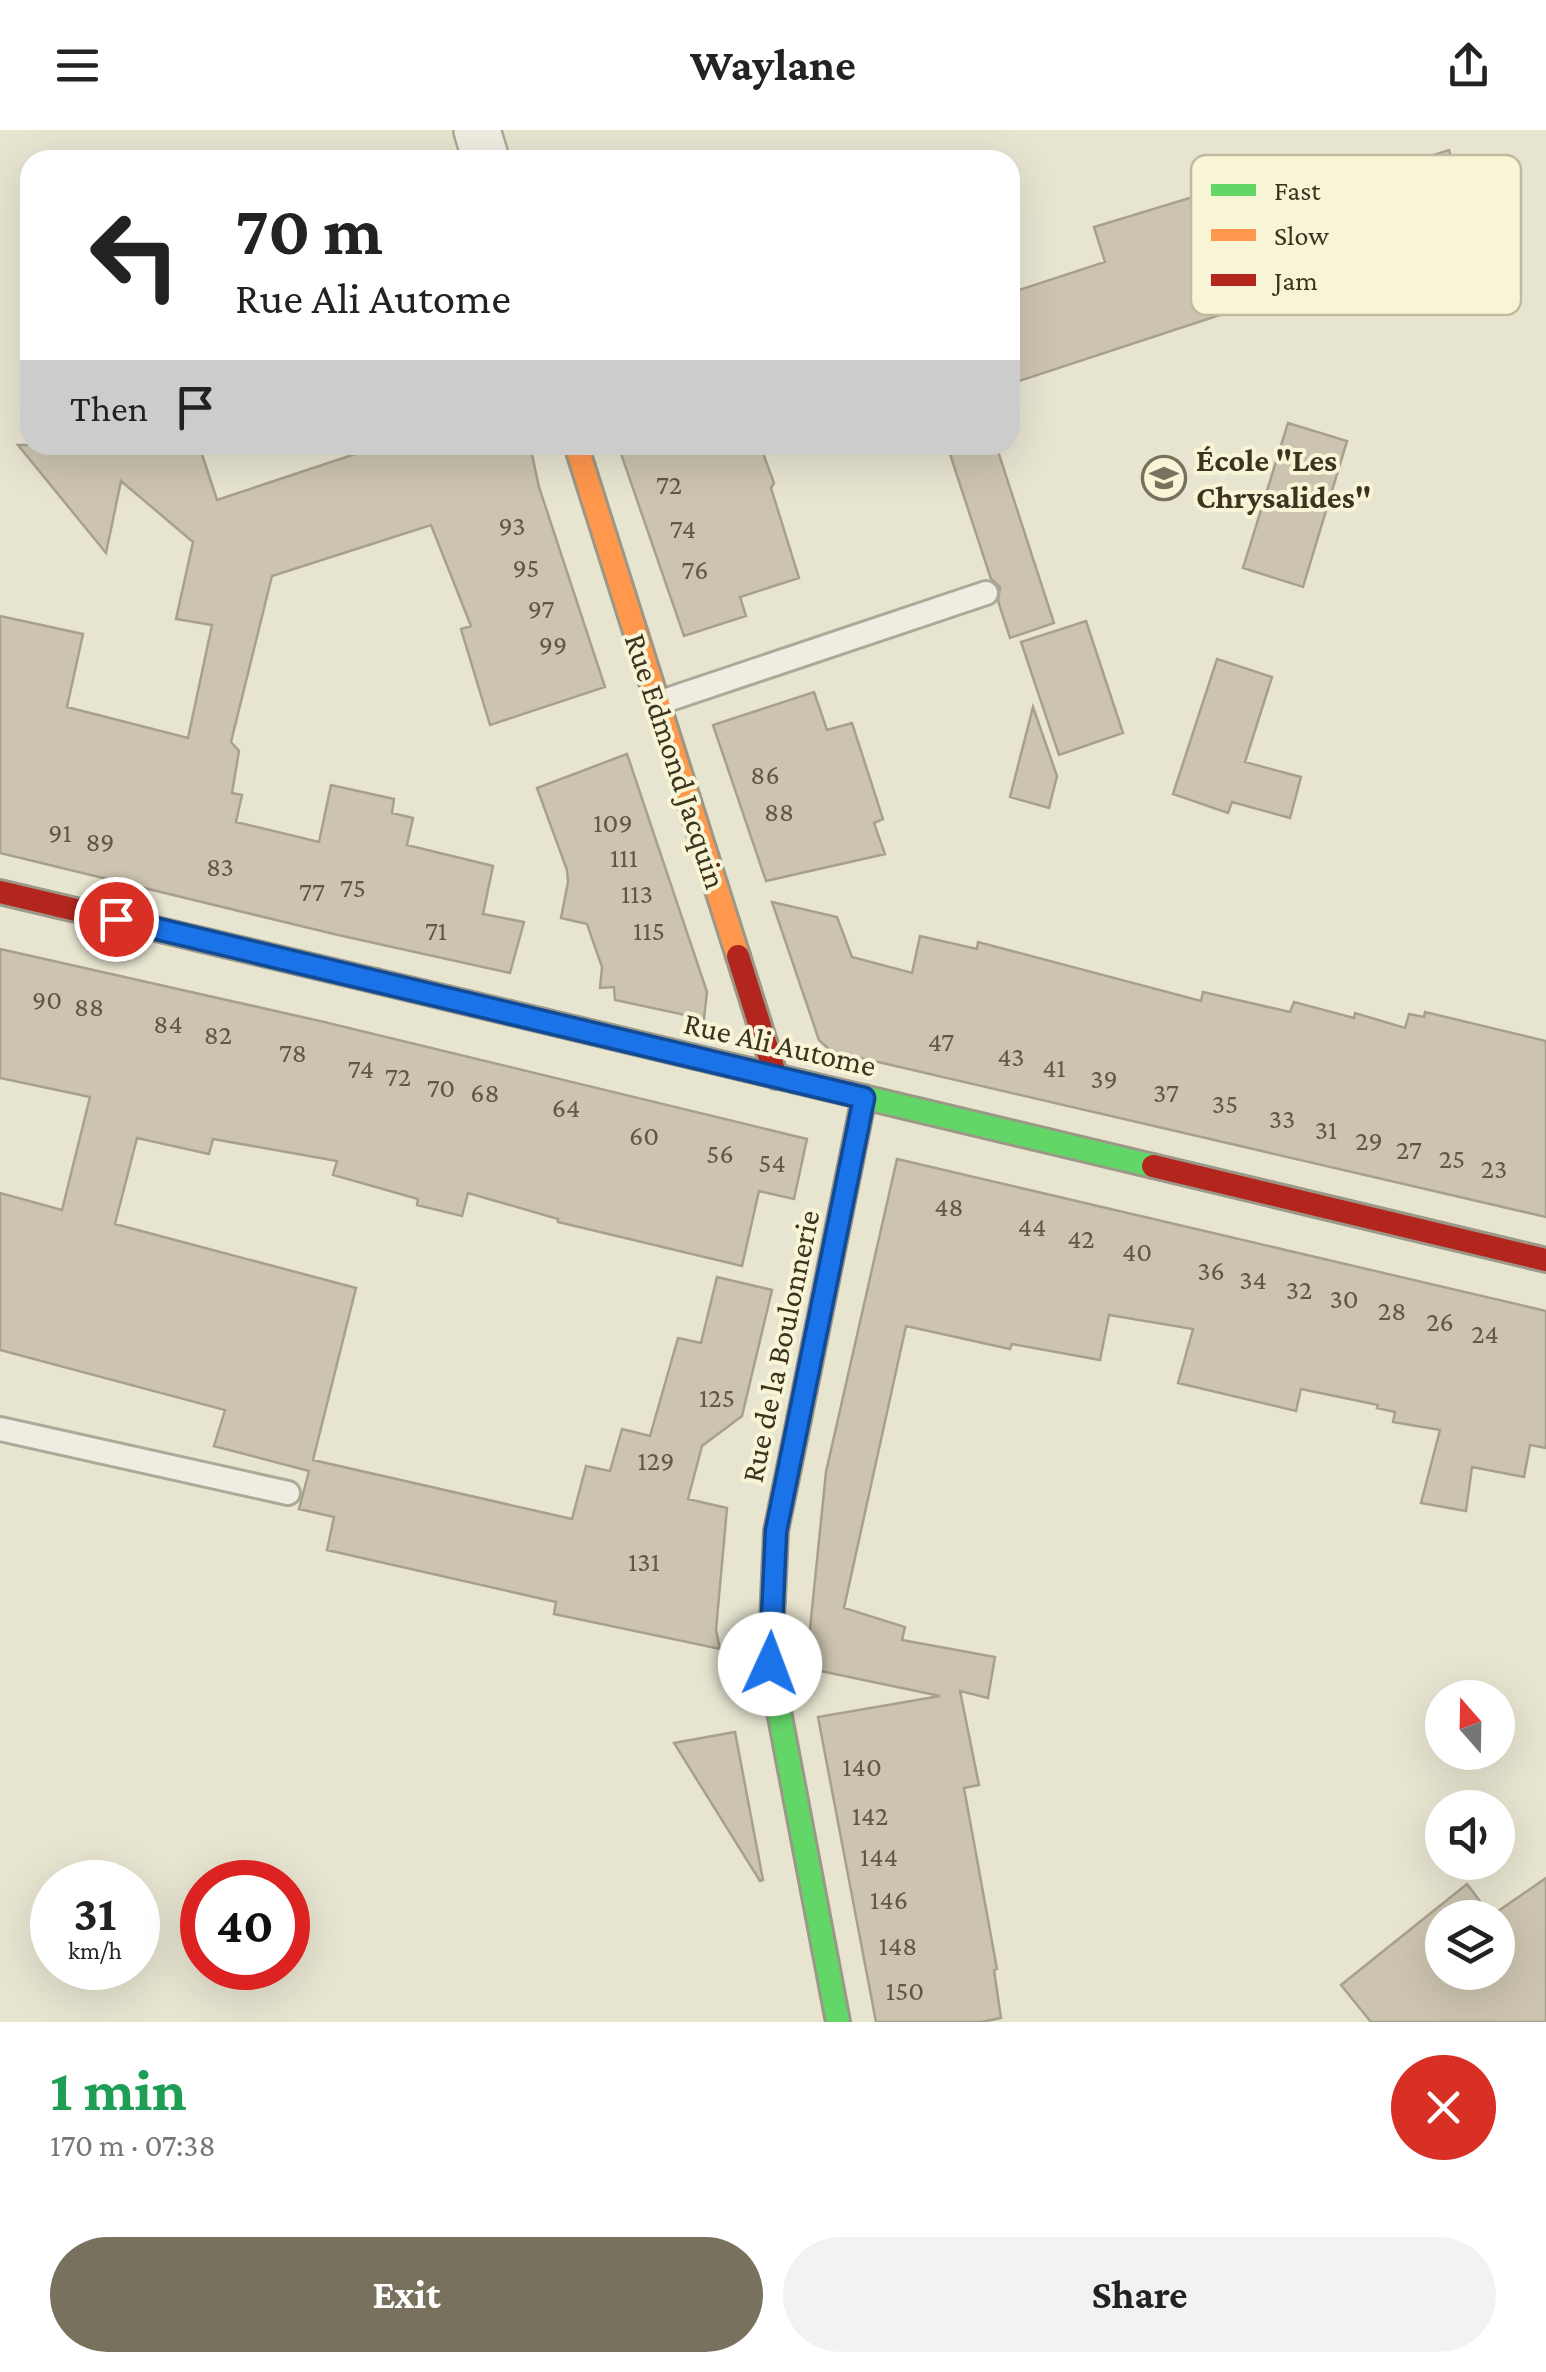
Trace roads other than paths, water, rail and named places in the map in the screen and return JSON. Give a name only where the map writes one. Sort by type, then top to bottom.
[{"type":"street","name":"Rue Edmond Jacquin","points":[[579,455],[776,1077]]},
{"type":"street","name":"Rue Ali Autome","points":[[0,892],[1546,1260]]},
{"type":"street","name":"Rue de la Boulonnerie","points":[[838,2022],[770,1664],[776,1531],[864,1098]]},
{"type":"lane","points":[[658,703],[986,593]]},
{"type":"lane","points":[[0,1428],[288,1492]]},
{"type":"place","name":"École \"Les Chrysalides\"","points":[[1164,478]]}]
